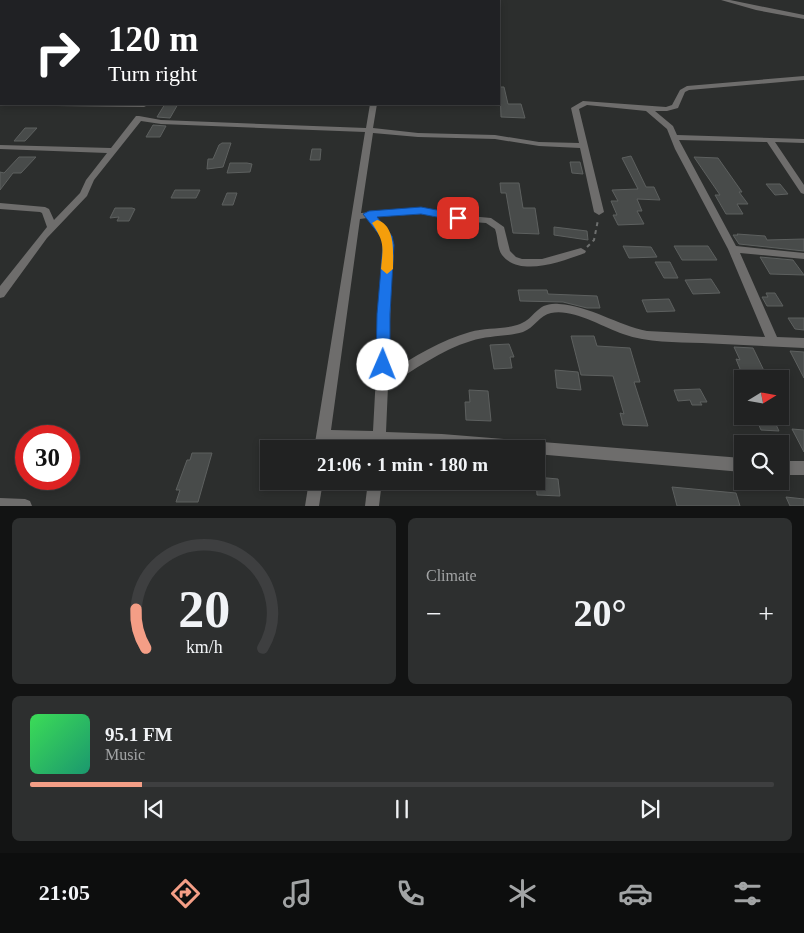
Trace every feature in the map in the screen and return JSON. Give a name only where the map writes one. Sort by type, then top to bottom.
[{"type":"street","points":[[724,0],[756,8],[804,16]]},
{"type":"street","points":[[599,212],[577,106],[586,103],[648,109],[666,108],[675,106],[682,91],[687,88],[804,78]]},
{"type":"street","points":[[0,293],[52,226],[84,194],[90,180],[139,118],[144,105]]},
{"type":"street","points":[[322,440],[373,105]]},
{"type":"street","points":[[648,109],[670,128],[733,249],[773,342]]},
{"type":"street","points":[[139,118],[160,122],[495,137],[539,144],[584,146]]},
{"type":"street","points":[[673,136],[804,141]]},
{"type":"street","points":[[768,140],[804,191]]},
{"type":"street","points":[[0,148],[85,148],[112,151]]},
{"type":"street","points":[[0,206],[42,209],[46,211],[52,226]]},
{"type":"street","points":[[355,216],[421,210],[458,218],[488,220],[499,227],[506,253],[512,259],[524,264],[553,260],[581,251]]},
{"type":"street","points":[[369,214],[386,236],[388,245],[380,440]]},
{"type":"street","points":[[733,249],[804,256]]},
{"type":"street","points":[[383,382],[471,336],[521,328],[529,325],[536,315],[544,310],[551,309],[573,310],[632,334],[804,343]]},
{"type":"street","points":[[545,449],[734,464]]},
{"type":"street","points":[[789,468],[804,468]]},
{"type":"street","points":[[312,506],[315,490]]},
{"type":"street","points":[[372,506],[374,490]]},
{"type":"street","points":[[0,505],[25,506]]},
{"type":"path","points":[[581,251],[594,240],[599,212]]},
{"type":"building","points":[[500,87],[504,87],[508,104],[521,104],[525,118],[501,117]]},
{"type":"building","points":[[164,105],[177,105],[170,118],[157,117]]},
{"type":"building","points":[[153,125],[166,126],[160,137],[146,137]]},
{"type":"building","points":[[25,128],[37,128],[25,141],[14,141]]},
{"type":"building","points":[[231,143],[223,167],[207,169],[208,159],[213,159],[219,145]]},
{"type":"building","points":[[312,149],[321,149],[320,160],[310,160]]},
{"type":"building","points":[[631,156],[646,187],[654,187],[660,200],[637,199],[642,211],[637,211],[644,224],[618,225],[613,215],[617,215],[611,201],[618,201],[612,190],[638,189],[622,158]]},
{"type":"building","points":[[19,157],[36,157],[21,173],[13,173],[0,190],[0,172],[4,173]]},
{"type":"building","points":[[694,157],[718,158],[742,192],[739,192],[748,204],[737,204],[743,214],[726,214],[715,195],[720,195]]},
{"type":"building","points":[[570,162],[580,162],[583,174],[572,173]]},
{"type":"building","points":[[230,163],[252,164],[250,172],[227,173]]},
{"type":"building","points":[[500,183],[519,183],[523,208],[535,208],[539,234],[513,233],[506,193],[501,193]]},
{"type":"building","points":[[766,184],[780,184],[788,194],[775,195]]},
{"type":"building","points":[[175,190],[200,190],[196,198],[171,198]]},
{"type":"building","points":[[227,193],[237,193],[233,205],[222,205]]},
{"type":"building","points":[[115,208],[135,209],[129,221],[117,221],[119,217],[110,218]]},
{"type":"building","points":[[554,227],[587,231],[588,240],[554,235]]},
{"type":"building","points":[[733,235],[765,236],[767,240],[804,239],[804,251],[739,244]]},
{"type":"building","points":[[623,246],[651,247],[657,257],[629,258]]},
{"type":"building","points":[[674,246],[708,246],[717,260],[682,260]]},
{"type":"building","points":[[760,257],[793,260],[804,275],[770,274]]},
{"type":"building","points":[[655,262],[670,262],[678,278],[664,278]]},
{"type":"building","points":[[711,279],[720,293],[693,294],[685,280]]},
{"type":"building","points":[[518,290],[547,290],[548,294],[597,296],[600,308],[587,308],[563,302],[520,301]]},
{"type":"building","points":[[766,293],[775,293],[783,306],[767,306],[762,297],[768,297]]},
{"type":"building","points":[[669,299],[675,311],[647,312],[642,300]]},
{"type":"building","points":[[788,318],[804,318],[804,330],[795,329]]},
{"type":"building","points":[[571,336],[594,336],[597,346],[630,348],[640,382],[634,382],[648,426],[623,425],[620,413],[624,414],[613,376],[581,375]]},
{"type":"building","points":[[509,344],[514,357],[510,357],[512,368],[494,369],[490,345]]},
{"type":"building","points":[[734,347],[753,348],[764,370],[740,370],[736,359],[740,360]]},
{"type":"building","points":[[790,351],[804,352],[804,378]]},
{"type":"building","points":[[555,370],[578,372],[581,390],[557,388]]},
{"type":"building","points":[[700,389],[707,402],[700,402],[702,405],[692,405],[690,400],[678,401],[674,390]]},
{"type":"building","points":[[469,390],[488,391],[491,421],[466,420],[465,402],[470,402]]},
{"type":"building","points":[[759,425],[776,425],[779,431],[761,430]]},
{"type":"building","points":[[792,429],[804,430],[804,452]]},
{"type":"building","points":[[192,453],[212,453],[198,502],[176,502],[180,490],[176,490],[187,460],[190,460]]},
{"type":"building","points":[[545,478],[558,479],[560,496],[537,495],[537,490],[545,490]]},
{"type":"building","points":[[672,487],[736,493],[740,506],[677,506]]},
{"type":"building","points":[[786,497],[804,499],[804,506],[790,506]]},
{"type":"slow traffic","points":[[377,223],[386,236],[388,245],[387,269]]},
{"type":"route","points":[[383,365],[388,245],[386,236],[380,226],[369,214],[421,210],[458,218]]}]
